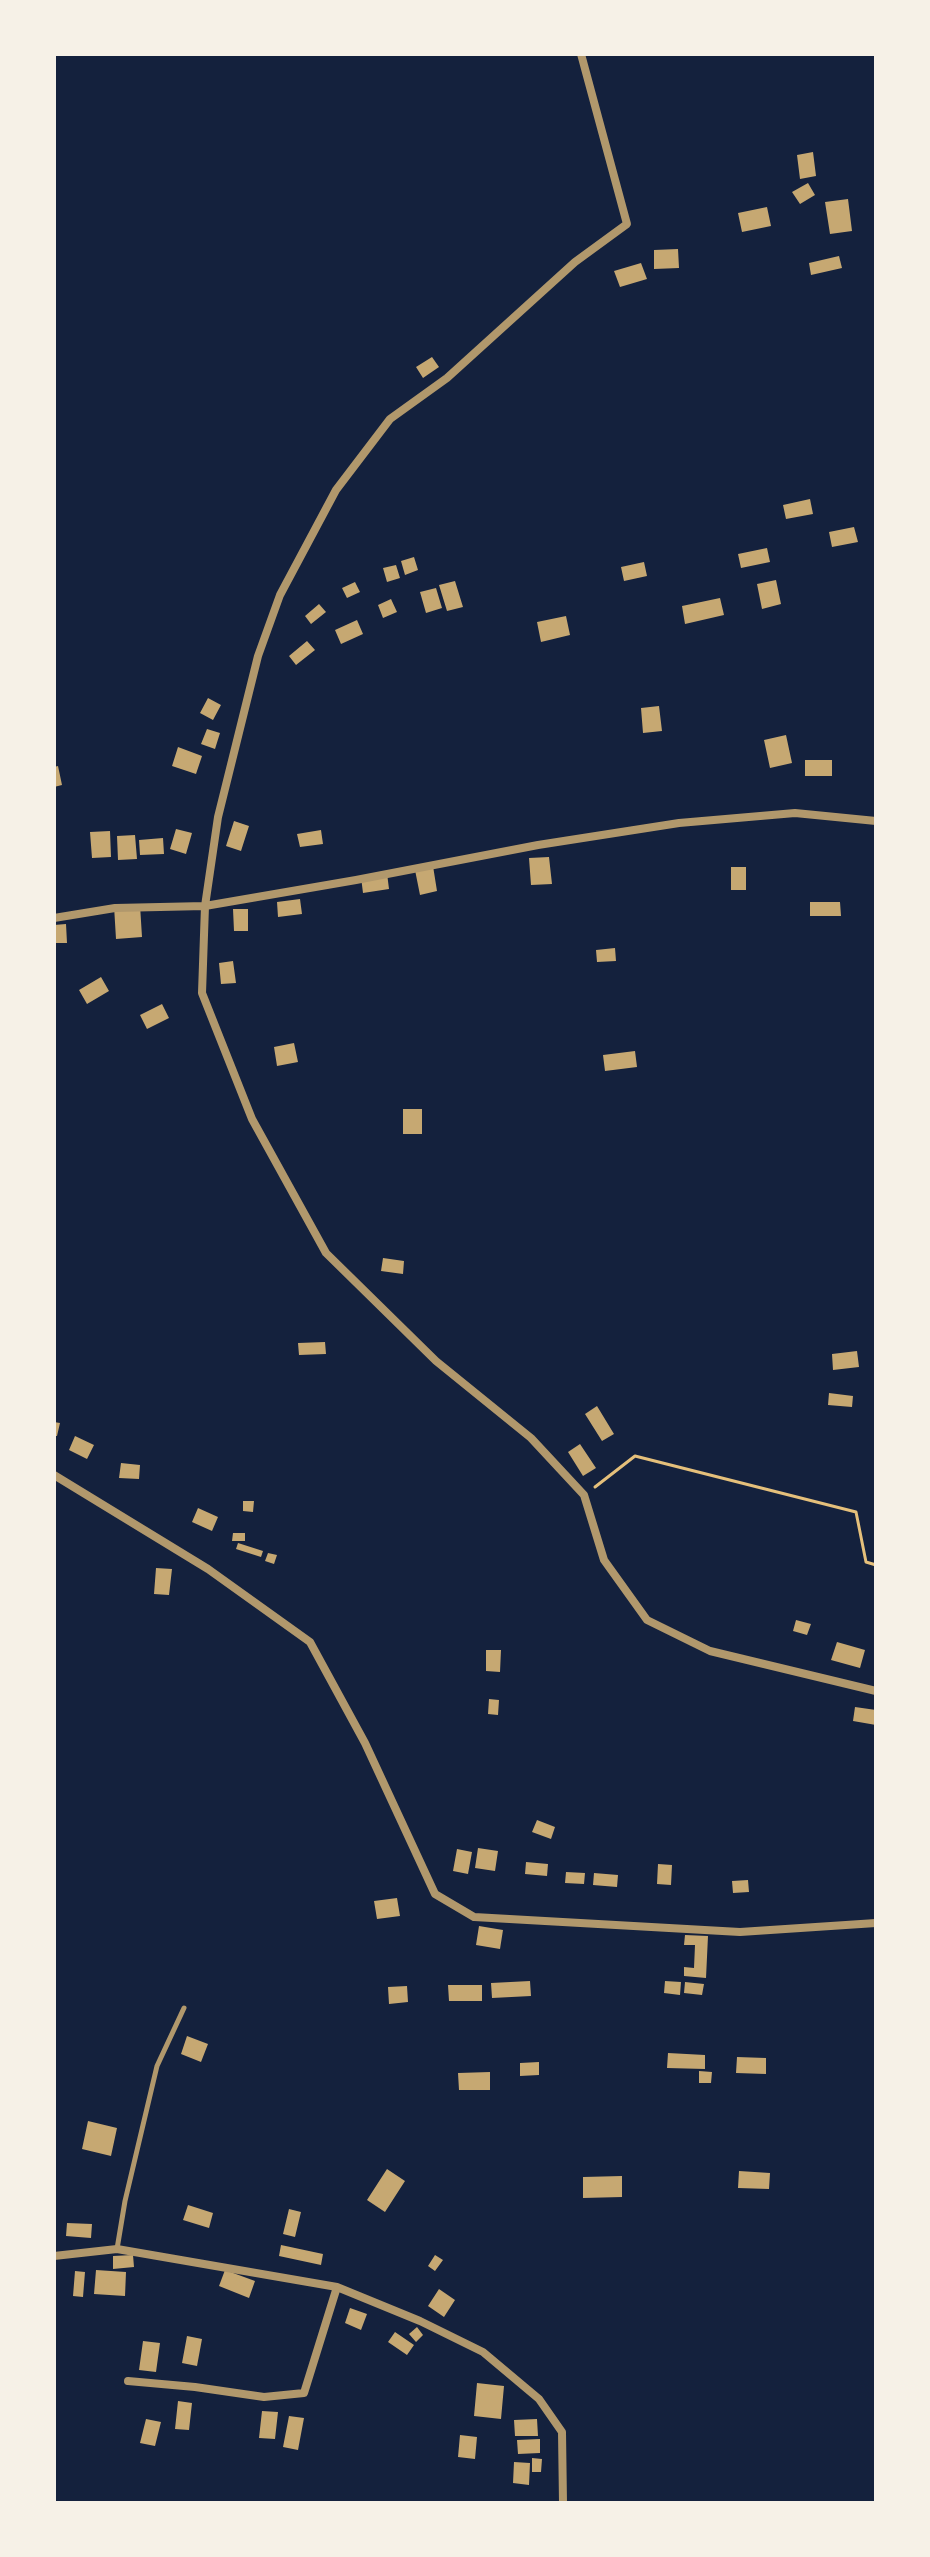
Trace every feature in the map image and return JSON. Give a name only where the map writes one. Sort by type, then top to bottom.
[{"type":"street","points":[[581,54],[627,224],[575,262],[447,378],[390,419],[336,490],[280,595],[258,656],[218,817],[205,906],[202,993],[252,1119],[326,1253],[436,1361],[531,1438],[584,1495],[604,1560],[647,1620],[710,1651],[876,1691]]},
{"type":"street","points":[[54,918],[115,908],[205,906],[538,845],[679,823],[795,813],[876,821]]},
{"type":"street","points":[[54,1475],[208,1569],[310,1642],[365,1743],[435,1894],[474,1917],[740,1932],[876,1923]]},
{"type":"street","points":[[54,2256],[117,2249],[337,2287],[420,2321],[483,2352],[539,2399],[562,2432],[563,2503]]},
{"type":"street","points":[[128,2381],[264,2397],[304,2393],[337,2287]]},
{"type":"lane","points":[[117,2249],[125,2201],[157,2066],[184,2008]]},
{"type":"path","points":[[584,1495],[635,1456],[856,1512],[866,1562],[876,1565]]},
{"type":"building","points":[[813,152],[816,176],[800,179],[797,155]]},
{"type":"building","points":[[808,183],[815,195],[800,204],[792,192]]},
{"type":"building","points":[[848,199],[852,231],[830,234],[825,202]]},
{"type":"building","points":[[767,207],[771,226],[742,232],[738,213]]},
{"type":"building","points":[[678,249],[679,268],[654,269],[654,250]]},
{"type":"building","points":[[839,256],[842,268],[811,275],[809,263]]},
{"type":"building","points":[[641,263],[647,279],[620,287],[614,271]]},
{"type":"building","points":[[432,357],[439,367],[423,378],[416,367]]},
{"type":"building","points":[[810,499],[813,514],[786,519],[783,505]]},
{"type":"building","points":[[854,527],[858,542],[832,547],[829,532]]},
{"type":"building","points":[[767,548],[770,562],[741,568],[738,554]]},
{"type":"building","points":[[414,557],[418,570],[405,575],[401,561]]},
{"type":"building","points":[[644,562],[647,576],[624,581],[621,567]]},
{"type":"building","points":[[396,565],[400,578],[387,582],[383,568]]},
{"type":"building","points":[[776,580],[781,604],[762,609],[757,584]]},
{"type":"building","points":[[455,581],[463,607],[447,611],[439,585]]},
{"type":"building","points":[[355,582],[360,592],[347,598],[342,588]]},
{"type":"building","points":[[436,588],[442,608],[426,613],[420,592]]},
{"type":"building","points":[[720,598],[724,615],[685,624],[682,606]]},
{"type":"building","points":[[391,599],[397,612],[383,618],[378,605]]},
{"type":"building","points":[[319,604],[326,612],[311,624],[305,616]]},
{"type":"building","points":[[566,616],[570,635],[541,642],[537,622]]},
{"type":"building","points":[[357,620],[363,634],[341,644],[335,630]]},
{"type":"building","points":[[307,641],[315,650],[296,665],[289,656]]},
{"type":"building","points":[[208,698],[221,705],[213,720],[200,713]]},
{"type":"building","points":[[659,706],[662,731],[643,733],[641,708]]},
{"type":"building","points":[[207,729],[220,733],[215,749],[201,744]]},
{"type":"building","points":[[786,735],[792,763],[770,768],[764,740]]},
{"type":"building","points":[[178,747],[202,756],[196,774],[172,766]]},
{"type":"building","points":[[805,760],[832,760],[832,776],[805,776]]},
{"type":"building","points":[[58,766],[62,785],[54,787],[54,767]]},
{"type":"building","points":[[234,821],[249,826],[241,851],[226,846]]},
{"type":"building","points":[[176,829],[192,833],[186,854],[170,849]]},
{"type":"building","points":[[321,830],[323,844],[300,847],[297,834]]},
{"type":"building","points":[[110,831],[111,857],[92,858],[90,832]]},
{"type":"building","points":[[135,835],[137,859],[118,860],[117,836]]},
{"type":"building","points":[[163,838],[164,854],[140,855],[139,840]]},
{"type":"building","points":[[549,857],[552,884],[531,885],[529,858]]},
{"type":"building","points":[[433,866],[437,891],[420,895],[415,870]]},
{"type":"building","points":[[731,867],[746,867],[746,890],[731,890]]},
{"type":"building","points":[[387,873],[389,889],[363,893],[361,877]]},
{"type":"building","points":[[300,899],[302,914],[278,917],[277,902]]},
{"type":"building","points":[[810,902],[840,902],[841,916],[810,916]]},
{"type":"building","points":[[140,905],[142,937],[116,939],[114,906]]},
{"type":"building","points":[[233,909],[248,909],[248,931],[234,931]]},
{"type":"building","points":[[66,924],[67,943],[54,943],[54,925]]},
{"type":"building","points":[[615,948],[616,961],[597,962],[596,950]]},
{"type":"building","points":[[233,961],[236,983],[221,984],[219,963]]},
{"type":"building","points":[[101,977],[109,991],[87,1004],[79,990]]},
{"type":"building","points":[[162,1004],[169,1018],[147,1029],[140,1015]]},
{"type":"building","points":[[294,1043],[298,1062],[277,1066],[274,1047]]},
{"type":"building","points":[[635,1051],[637,1067],[605,1071],[603,1055]]},
{"type":"building","points":[[403,1109],[422,1109],[422,1134],[403,1134]]},
{"type":"building","points":[[383,1258],[404,1261],[403,1274],[381,1271]]},
{"type":"building","points":[[325,1342],[326,1354],[299,1355],[298,1343]]},
{"type":"building","points":[[857,1351],[859,1367],[833,1370],[832,1354]]},
{"type":"building","points":[[829,1393],[853,1396],[852,1407],[828,1405]]},
{"type":"building","points":[[597,1406],[614,1434],[602,1441],[585,1414]]},
{"type":"building","points":[[54,1422],[60,1423],[57,1436],[54,1436]]},
{"type":"building","points":[[75,1436],[94,1445],[87,1459],[69,1450]]},
{"type":"building","points":[[580,1444],[596,1468],[583,1476],[568,1452]]},
{"type":"building","points":[[121,1463],[140,1465],[139,1479],[119,1478]]},
{"type":"building","points":[[243,1501],[254,1501],[253,1512],[243,1511]]},
{"type":"building","points":[[198,1508],[218,1517],[212,1531],[192,1522]]},
{"type":"building","points":[[233,1533],[245,1533],[245,1541],[232,1541]]},
{"type":"building","points":[[238,1543],[263,1551],[261,1557],[236,1549]]},
{"type":"building","points":[[268,1553],[277,1555],[274,1564],[265,1561]]},
{"type":"building","points":[[156,1568],[172,1569],[169,1595],[154,1594]]},
{"type":"building","points":[[796,1620],[811,1624],[807,1635],[793,1631]]},
{"type":"building","points":[[837,1642],[865,1650],[860,1668],[831,1660]]},
{"type":"building","points":[[486,1650],[501,1650],[500,1672],[486,1671]]},
{"type":"building","points":[[489,1699],[499,1700],[498,1715],[488,1714]]},
{"type":"building","points":[[855,1707],[876,1710],[876,1725],[853,1721]]},
{"type":"building","points":[[537,1820],[555,1827],[551,1839],[532,1832]]},
{"type":"building","points":[[478,1848],[498,1851],[495,1871],[475,1868]]},
{"type":"building","points":[[457,1849],[472,1852],[468,1874],[453,1871]]},
{"type":"building","points":[[526,1862],[548,1864],[547,1876],[525,1874]]},
{"type":"building","points":[[658,1864],[672,1865],[671,1885],[657,1884]]},
{"type":"building","points":[[566,1872],[585,1873],[584,1884],[565,1883]]},
{"type":"building","points":[[594,1873],[618,1875],[617,1887],[593,1885]]},
{"type":"building","points":[[748,1880],[749,1892],[733,1893],[732,1881]]},
{"type":"building","points":[[397,1898],[400,1916],[377,1919],[374,1901]]},
{"type":"building","points":[[479,1926],[503,1930],[500,1949],[476,1945]]},
{"type":"building","points":[[685,1935],[708,1936],[706,1978],[684,1976],[684,1967],[694,1968],[695,1945],[684,1945]]},
{"type":"building","points":[[530,1981],[531,1996],[492,1998],[491,1983]]},
{"type":"building","points":[[665,1981],[681,1982],[680,1995],[664,1993]]},
{"type":"building","points":[[685,1982],[704,1984],[702,1995],[684,1993]]},
{"type":"building","points":[[448,1985],[482,1985],[482,2001],[449,2001]]},
{"type":"building","points":[[407,1986],[408,2002],[389,2004],[388,1987]]},
{"type":"building","points":[[187,2036],[208,2044],[201,2062],[181,2054]]},
{"type":"building","points":[[668,2053],[705,2055],[705,2069],[667,2068]]},
{"type":"building","points":[[737,2057],[766,2058],[766,2074],[736,2073]]},
{"type":"building","points":[[539,2062],[539,2075],[520,2076],[520,2063]]},
{"type":"building","points":[[699,2071],[712,2072],[711,2083],[699,2083]]},
{"type":"building","points":[[490,2072],[490,2090],[459,2090],[458,2073]]},
{"type":"building","points":[[88,2121],[117,2128],[111,2156],[82,2149]]},
{"type":"building","points":[[387,2169],[405,2181],[385,2212],[367,2200]]},
{"type":"building","points":[[739,2171],[770,2173],[769,2189],[738,2188]]},
{"type":"building","points":[[622,2176],[622,2197],[583,2198],[583,2177]]},
{"type":"building","points":[[188,2205],[213,2213],[209,2228],[183,2220]]},
{"type":"building","points":[[289,2209],[301,2212],[295,2237],[283,2234]]},
{"type":"building","points":[[67,2223],[92,2224],[91,2238],[66,2236]]},
{"type":"building","points":[[281,2245],[323,2254],[321,2265],[279,2256]]},
{"type":"building","points":[[133,2255],[134,2267],[113,2269],[113,2256]]},
{"type":"building","points":[[435,2255],[443,2260],[435,2271],[428,2266]]},
{"type":"building","points":[[96,2270],[126,2272],[125,2296],[94,2294]]},
{"type":"building","points":[[225,2270],[255,2281],[249,2298],[219,2286]]},
{"type":"building","points":[[75,2271],[85,2272],[83,2297],[73,2296]]},
{"type":"building","points":[[439,2289],[455,2300],[444,2317],[428,2306]]},
{"type":"building","points":[[350,2308],[367,2314],[361,2330],[345,2323]]},
{"type":"building","points":[[417,2327],[423,2335],[416,2342],[409,2334]]},
{"type":"building","points":[[395,2332],[414,2345],[407,2355],[388,2342]]},
{"type":"building","points":[[187,2336],[202,2339],[197,2366],[182,2363]]},
{"type":"building","points":[[143,2341],[160,2343],[156,2372],[139,2370]]},
{"type":"building","points":[[477,2383],[504,2386],[501,2419],[474,2416]]},
{"type":"building","points":[[178,2401],[192,2403],[189,2430],[175,2429]]},
{"type":"building","points":[[262,2411],[278,2412],[275,2439],[259,2438]]},
{"type":"building","points":[[289,2416],[304,2418],[298,2450],[283,2447]]},
{"type":"building","points":[[146,2419],[161,2422],[155,2446],[140,2443]]},
{"type":"building","points":[[537,2419],[538,2436],[515,2436],[514,2420]]},
{"type":"building","points":[[460,2435],[477,2437],[475,2459],[458,2457]]},
{"type":"building","points":[[540,2439],[540,2453],[518,2454],[517,2440]]},
{"type":"building","points":[[532,2458],[542,2459],[541,2472],[532,2472]]},
{"type":"building","points":[[514,2462],[530,2463],[529,2485],[513,2483]]}]
